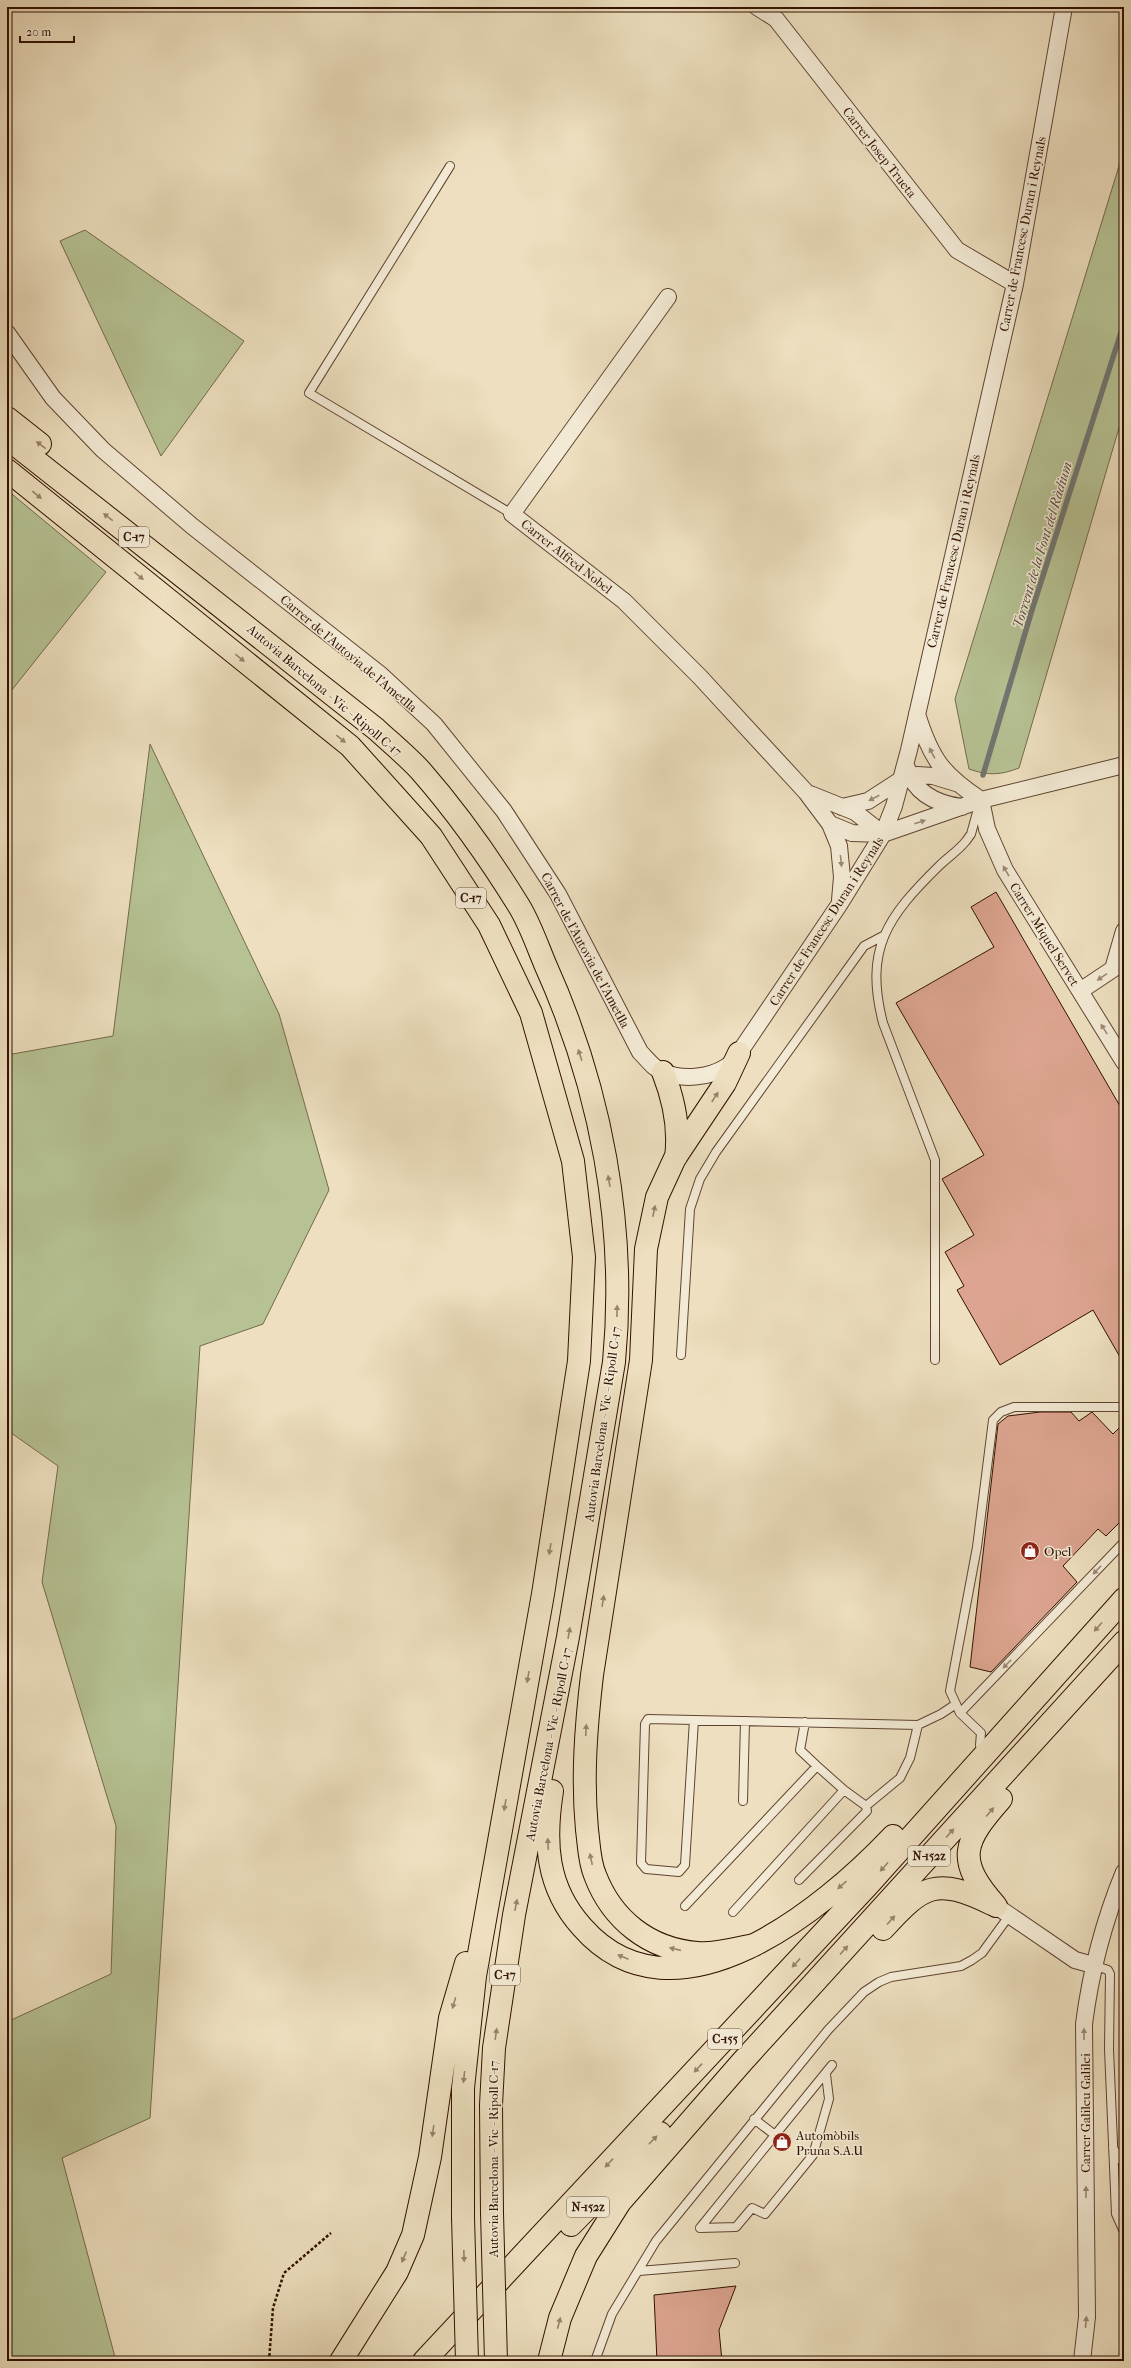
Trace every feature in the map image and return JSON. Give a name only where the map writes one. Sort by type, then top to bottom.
[{"type":"highway","points":[[7,418],[205,575],[260,636]]},
{"type":"highway","name":"Autovia Barcelona - Vic - Ripoll C-17","points":[[7,438],[376,729],[419,769],[458,817],[520,907],[564,1006],[596,1104],[611,1191],[618,1276],[617,1327],[614,1362],[568,1637],[514,1915],[494,2048],[491,2105],[496,2361]]},
{"type":"highway","name":"Autovia Barcelona - Vic - Ripoll C-17","points":[[7,470],[350,746],[431,836],[489,925],[531,1013],[573,1161],[584,1257],[582,1325],[579,1361],[543,1594],[475,1976],[463,2088],[463,2217],[467,2361]]},
{"type":"highway","points":[[739,1053],[725,1083],[676,1158],[657,1197],[646,1249],[641,1360],[592,1675],[587,1724],[585,1771],[589,1849],[594,1874],[617,1913],[636,1932],[656,1944],[699,1954],[754,1945]]},
{"type":"highway","points":[[662,1072],[675,1109],[678,1140],[676,1158]]},
{"type":"highway","points":[[548,1740],[553,1780],[547,1845],[558,1893],[572,1916],[588,1934],[601,1945],[620,1956],[642,1965],[686,1968],[712,1963],[754,1945],[818,1904],[864,1865],[980,1745],[1021,1712],[1124,1598]]},
{"type":"highway","points":[[1002,1911],[981,1889],[969,1862],[969,1845],[978,1825],[1044,1750],[1090,1692],[1120,1646]]},
{"type":"highway","name":"N-152z","points":[[443,2361],[675,2117],[718,2077],[742,2062],[761,2042],[1120,1646]]},
{"type":"highway","name":"C-155","points":[[424,2361],[797,1962],[1021,1712]]},
{"type":"highway","points":[[761,2042],[797,2015],[839,1978],[902,1909],[916,1896],[935,1888],[956,1876],[969,1862]]},
{"type":"highway","points":[[341,2361],[398,2272],[413,2235],[430,2157],[450,2018],[493,1872]]},
{"type":"highway","points":[[935,1888],[953,1888],[1002,1911]]},
{"type":"highway","points":[[550,2361],[560,2318],[586,2256],[620,2202],[651,2164],[742,2062]]},
{"type":"street","name":"Carrer Josep Trueta","points":[[757,7],[774,13],[957,250],[1015,284]]},
{"type":"street","name":"Carrer de Francesc Duran i Reynals","points":[[739,1053],[839,905],[883,834],[906,773],[916,712],[1015,284],[1064,7]]},
{"type":"street","name":"Carrer Alfred Nobel","points":[[668,297],[512,514],[624,601],[700,677],[806,792],[830,824],[839,846],[842,877],[839,905]]},
{"type":"street","name":"Carrer de l'Autovia de l'Ametlla","points":[[7,333],[53,398],[102,450],[192,526],[381,675],[434,724],[508,817],[558,894],[640,1052],[652,1066],[662,1072],[676,1076],[704,1076],[728,1066],[739,1053]]},
{"type":"street","points":[[916,712],[932,755],[941,768],[956,783],[980,800]]},
{"type":"street","points":[[830,824],[852,833],[883,834],[980,800],[1124,765]]},
{"type":"street","points":[[842,807],[868,801],[906,773],[933,776],[956,783]]},
{"type":"street","points":[[906,773],[924,794],[948,806],[962,807]]},
{"type":"street","name":"Carrer Alfred Nobel","points":[[806,792],[863,817],[883,834]]},
{"type":"street","name":"Carrer Miquel Servet","points":[[980,800],[994,850],[1124,1062]]},
{"type":"street","points":[[1080,991],[1113,969],[1124,931]]},
{"type":"street","name":"Carrer Galileu Galilei","points":[[1082,2361],[1087,2317],[1084,2024],[1098,1940],[1124,1872]]},
{"type":"street","points":[[1002,1911],[1075,1960],[1093,1965]]},
{"type":"lane","points":[[450,166],[309,392],[512,514]]},
{"type":"lane","points":[[935,1360],[935,1160],[883,1023],[877,1001],[876,980],[878,951],[882,936],[905,903],[924,881],[966,841],[971,834],[980,800]]},
{"type":"lane","points":[[681,1355],[690,1209],[700,1179],[716,1152],[864,946],[882,936]]},
{"type":"lane","points":[[980,1745],[981,1734],[960,1713],[950,1691],[977,1547],[993,1420],[1001,1412],[1014,1408],[1124,1407]]},
{"type":"lane","points":[[960,1713],[1124,1542]]},
{"type":"lane","points":[[694,1720],[685,1865],[679,1872],[646,1869],[641,1863],[645,1724],[648,1719],[805,1722],[918,1725],[942,1714],[956,1704]]},
{"type":"lane","points":[[743,1801],[745,1721]]},
{"type":"lane","points":[[799,1880],[867,1812],[866,1806],[844,1790],[800,1750],[805,1722]]},
{"type":"lane","points":[[866,1806],[900,1778],[910,1758],[918,1725]]},
{"type":"lane","points":[[685,1906],[817,1766]]},
{"type":"lane","points":[[733,1912],[844,1790]]},
{"type":"lane","points":[[595,2361],[612,2314],[656,2241],[828,2030],[864,1992],[891,1977],[961,1966],[972,1960],[982,1953],[1002,1911]]},
{"type":"lane","points":[[1093,1965],[1108,1970],[1110,1974],[1109,2049],[1112,2148],[1116,2214],[1124,2232]]},
{"type":"lane","points":[[826,2074],[829,2099],[812,2155],[765,2214],[752,2208],[736,2227],[700,2228],[832,2065]]},
{"type":"lane","points":[[754,2119],[775,2135]]},
{"type":"lane","points":[[1112,2148],[1124,2164]]},
{"type":"lane","points":[[639,2271],[735,2263]]},
{"type":"path","points":[[269,2361],[273,2308],[284,2273],[330,2234]]},
{"type":"green space","points":[[1124,111],[1124,411],[1019,768],[994,774],[982,773],[969,769],[955,699],[1119,166]]},
{"type":"green space","points":[[85,230],[244,341],[161,456],[60,241]]},
{"type":"green space","points":[[7,490],[106,572],[7,696]]},
{"type":"green space","points":[[150,744],[279,1014],[329,1190],[263,1324],[200,1346],[150,2118],[62,2158],[116,2361],[7,2361],[7,2022],[111,1974],[116,1826],[42,1582],[58,1466],[7,1430],[7,1055],[113,1036]]},
{"type":"building","points":[[996,892],[1124,1113],[1124,1364],[1093,1310],[1000,1365],[957,1290],[964,1286],[945,1252],[974,1235],[942,1179],[984,1155],[896,1003],[994,947],[971,907]]},
{"type":"building","name":"Opel","points":[[1040,1412],[1071,1412],[1079,1421],[1092,1412],[1113,1434],[1124,1423],[1124,1518],[1106,1536],[1098,1529],[1063,1566],[1077,1582],[991,1672],[970,1667],[998,1424],[1008,1416]]},
{"type":"building","points":[[736,2286],[719,2330],[722,2361],[657,2361],[654,2295]]},
{"type":"waterway","name":"Torrent de la Font del Ràdium","points":[[983,775],[1032,610],[1124,323]]},
{"type":"place","name":"Opel","points":[[1030,1551]]},
{"type":"place","name":"Automòbils Pruna S.A.U","points":[[782,2142]]}]
